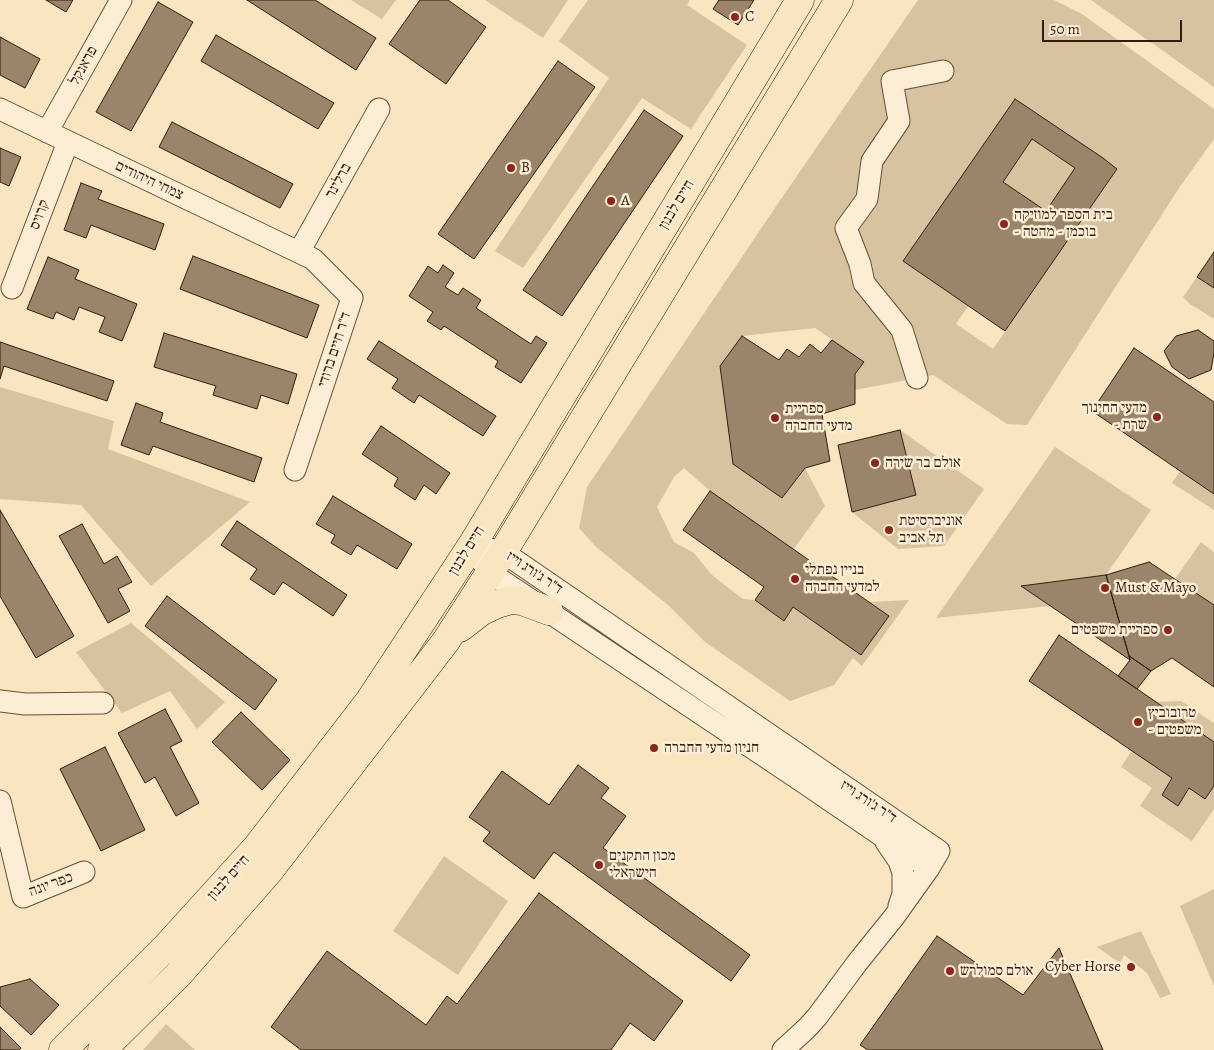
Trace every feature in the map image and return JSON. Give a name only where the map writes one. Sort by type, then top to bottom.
[{"type":"main road","name":"חיים לבנון","points":[[63,1050],[167,946],[256,848],[370,700],[472,545],[800,0]]},
{"type":"main road","name":"חיים לבנון","points":[[102,1050],[179,974],[270,870],[446,641],[839,0]]},
{"type":"main road","points":[[446,641],[482,611],[510,600],[522,601],[549,611]]},
{"type":"street","name":"פראנקל","points":[[47,132],[121,0]]},
{"type":"street","points":[[917,378],[902,330],[864,283],[860,264],[846,228],[867,199],[872,161],[899,121],[892,81],[943,72]]},
{"type":"street","name":"צמחי היהודים","points":[[0,109],[299,252]]},
{"type":"street","name":"ברלינר","points":[[299,252],[379,109]]},
{"type":"street","name":"קרויס","points":[[12,288],[68,142]]},
{"type":"street","name":"ד\"ר חיים ברודי","points":[[295,470],[352,298],[314,259],[299,252]]},
{"type":"street","name":"ד\"ר ג'ורג וייז","points":[[472,545],[934,859]]},
{"type":"street","name":"ד\"ר ג'ורג וייז","points":[[496,562],[549,611],[874,830],[934,859]]},
{"type":"street","points":[[0,701],[25,704],[103,703]]},
{"type":"street","name":"כפר יונה","points":[[0,802],[24,897],[84,872]]},
{"type":"street","points":[[874,830],[893,851],[904,873],[901,903],[894,917]]},
{"type":"street","points":[[783,1050],[817,1017],[894,917],[934,859]]},
{"type":"shaded area","points":[[351,0],[396,0],[382,19]]},
{"type":"shaded area","points":[[485,0],[568,0],[543,38]]},
{"type":"shaded area","points":[[588,0],[690,0],[687,5],[747,45],[691,129],[642,98],[523,268],[495,251],[609,78],[559,41]]},
{"type":"shaded area","points":[[918,0],[1054,0],[1082,14],[1214,109],[1214,139],[1179,188],[1027,425],[1007,424],[933,375],[855,390],[855,375],[864,362],[815,328],[742,336],[720,366],[733,464],[782,498],[805,468],[825,506],[793,550],[710,491],[684,468],[674,477],[657,507],[674,542],[694,553],[712,575],[743,599],[755,600],[784,621],[793,607],[861,655],[889,616],[870,602],[909,600],[862,666],[853,658],[834,685],[790,701],[705,642],[668,605],[596,547],[579,528],[587,487]],"holes":[[[1015,99],[1117,170],[993,349],[956,324],[968,306],[903,261]]]},
{"type":"shaded area","points":[[1091,0],[1214,0],[1214,87]]},
{"type":"shaded area","points":[[1032,139],[1075,168],[1046,211],[1003,182]]},
{"type":"shaded area","points":[[1197,277],[1214,288],[1214,319],[1190,304],[1183,297]]},
{"type":"shaded area","points":[[0,387],[114,421],[108,449],[250,502],[151,586],[81,505],[0,499]]},
{"type":"shaded area","points":[[900,430],[984,489],[944,546],[898,549],[852,512],[916,495]]},
{"type":"shaded area","points":[[1055,447],[1151,510],[1106,575],[1022,586],[1050,606],[936,618]]},
{"type":"shaded area","points":[[1180,471],[1214,494],[1214,510],[1172,483]]},
{"type":"shaded area","points":[[1201,542],[1214,552],[1214,605],[1175,579]]},
{"type":"shaded area","points":[[131,623],[225,702],[197,729],[170,691],[122,713],[76,652]]},
{"type":"shaded area","points":[[1181,701],[1214,723],[1214,742],[1156,702]]},
{"type":"shaded area","points":[[1132,750],[1172,778],[1162,795],[1178,806],[1189,788],[1205,799],[1214,786],[1214,809],[1192,841],[1140,806],[1152,788],[1121,767]]},
{"type":"shaded area","points":[[444,856],[508,901],[458,975],[393,931]]},
{"type":"shaded area","points":[[1214,889],[1214,986],[1180,906]]},
{"type":"shaded area","points":[[1141,931],[1171,994],[1160,998],[1147,973],[1124,955],[1120,963],[1097,947]]},
{"type":"shaded area","points":[[166,1024],[195,1050],[143,1050]]},
{"type":"building","points":[[46,0],[73,0],[66,12]]},
{"type":"building","points":[[247,0],[315,0],[376,38],[356,70]]},
{"type":"building","points":[[420,0],[448,0],[486,27],[446,84],[389,44]]},
{"type":"building","name":"C","points":[[719,0],[754,0],[738,25],[713,9]]},
{"type":"building","points":[[158,2],[193,22],[131,131],[96,112]]},
{"type":"building","points":[[216,35],[334,103],[318,129],[201,61]]},
{"type":"building","points":[[0,37],[40,59],[25,88],[0,75]]},
{"type":"building","name":"B","points":[[558,61],[595,87],[474,259],[438,234]]},
{"type":"building","name":"בית הספר למוזיקה - בוכמן - מהטה","points":[[1015,99],[1117,169],[1005,331],[903,261]],"holes":[[[1032,139],[1075,168],[1046,211],[1003,182]]]},
{"type":"building","name":"A","points":[[644,110],[683,136],[562,316],[523,290]]},
{"type":"building","points":[[172,122],[293,184],[280,208],[159,147]]},
{"type":"building","points":[[0,148],[21,157],[9,186],[0,182]]},
{"type":"building","points":[[81,183],[102,191],[98,199],[164,224],[155,250],[91,225],[86,238],[64,230]]},
{"type":"building","points":[[1214,252],[1214,288],[1197,277]]},
{"type":"building","points":[[193,256],[319,305],[307,338],[180,289]]},
{"type":"building","points":[[48,257],[79,270],[75,279],[137,304],[122,341],[99,332],[105,317],[79,307],[74,320],[56,312],[53,319],[27,309]]},
{"type":"building","points":[[443,265],[454,273],[445,287],[458,295],[463,288],[481,300],[476,308],[531,344],[536,336],[547,343],[521,383],[495,367],[498,361],[444,326],[441,330],[427,321],[433,312],[409,296],[428,266],[438,273]]},
{"type":"building","points":[[1198,330],[1214,341],[1211,370],[1189,379],[1172,367],[1164,351],[1176,336]]},
{"type":"building","points":[[164,333],[297,374],[288,404],[261,395],[257,409],[213,395],[216,386],[154,367]]},
{"type":"building","name":"ספריית מדעי החברה","points":[[742,336],[779,360],[787,349],[799,357],[810,344],[821,353],[832,340],[864,362],[855,374],[855,404],[822,414],[830,461],[805,468],[782,498],[733,464],[720,366]]},
{"type":"building","points":[[379,341],[496,416],[483,436],[419,395],[414,403],[392,388],[398,379],[367,359]]},
{"type":"building","points":[[0,342],[114,381],[107,401],[4,366],[0,379]]},
{"type":"building","name":"מדעי החינוך - שרת","points":[[1134,348],[1214,402],[1214,494],[1092,411]]},
{"type":"building","points":[[136,403],[163,413],[160,422],[262,458],[254,482],[153,446],[149,455],[121,445]]},
{"type":"building","points":[[381,426],[450,473],[436,494],[424,485],[415,500],[394,486],[398,478],[362,454]]},
{"type":"building","name":"אולם בר שירה","points":[[900,430],[916,495],[852,512],[838,445]]},
{"type":"building","name":"בניין נפתלי למדעי החברה","points":[[710,491],[889,616],[861,655],[793,607],[784,621],[755,600],[764,587],[683,530]]},
{"type":"building","points":[[333,496],[412,544],[397,569],[357,545],[351,555],[331,543],[335,535],[316,524]]},
{"type":"building","points":[[0,510],[74,636],[36,658],[0,596]]},
{"type":"building","points":[[237,521],[347,595],[333,616],[283,582],[274,595],[250,579],[257,569],[221,545]]},
{"type":"building","points":[[82,524],[104,564],[117,556],[132,582],[118,589],[130,611],[108,623],[59,536]]},
{"type":"building","name":"ספריית משפטים","points":[[1149,562],[1214,605],[1214,687],[1172,658],[1151,671],[1129,656],[1106,575]]},
{"type":"building","points":[[1106,575],[1129,656],[1130,660],[1021,586]]},
{"type":"building","points":[[167,596],[277,680],[255,710],[145,626]]},
{"type":"building","name":"טרובוביץ - משפטים","points":[[1059,635],[1214,742],[1214,786],[1205,799],[1189,788],[1178,806],[1162,795],[1172,778],[1029,681]]},
{"type":"building","points":[[1129,656],[1151,671],[1137,689],[1118,676],[1130,660]]},
{"type":"building","points":[[165,709],[182,741],[170,747],[199,803],[176,816],[155,777],[145,783],[118,733]]},
{"type":"building","points":[[241,712],[290,760],[262,790],[212,742]]},
{"type":"building","points":[[105,747],[145,830],[101,851],[60,769]]},
{"type":"building","name":"מכון התקנים הישראלי","points":[[578,765],[609,788],[601,798],[626,816],[603,848],[750,955],[731,981],[554,852],[534,879],[483,841],[490,832],[469,817],[502,771],[549,805]]},
{"type":"building","points":[[539,893],[683,1001],[654,1041],[630,1023],[611,1050],[301,1050],[271,1027],[327,951],[426,1025],[447,996],[457,1004]]},
{"type":"building","name":"אולם סמולרש","points":[[937,936],[1023,995],[1059,948],[1103,1050],[868,1050],[860,1045]]},
{"type":"building","points":[[30,979],[59,1005],[31,1035],[0,1006],[0,987]]},
{"type":"building","points":[[0,1027],[21,1048],[19,1050],[0,1050]]},
{"type":"place","name":"C","points":[[735,17]]},
{"type":"place","name":"B","points":[[511,168]]},
{"type":"place","name":"A","points":[[611,201]]},
{"type":"place","name":"בית הספר למוזיקה - בוכמן - מהטה","points":[[1004,224]]},
{"type":"place","name":"מדעי החינוך - שרת","points":[[1157,417]]},
{"type":"place","name":"ספריית מדעי החברה","points":[[775,418]]},
{"type":"place","name":"אולם בר שירה","points":[[875,463]]},
{"type":"place","name":"אוניברסיטת תל אביב","points":[[889,530]]},
{"type":"place","name":"בניין נפתלי למדעי החברה","points":[[795,579]]},
{"type":"place","name":"Must & Mayo","points":[[1105,588]]},
{"type":"place","name":"ספריית משפטים","points":[[1168,630]]},
{"type":"place","name":"טרובוביץ - משפטים","points":[[1138,722]]},
{"type":"place","name":"חניון מדעי החברה","points":[[654,748]]},
{"type":"place","name":"מכון התקנים הישראלי","points":[[599,865]]},
{"type":"place","name":"Cyber Horse","points":[[1131,967]]},
{"type":"place","name":"אולם סמולרש","points":[[950,971]]}]
